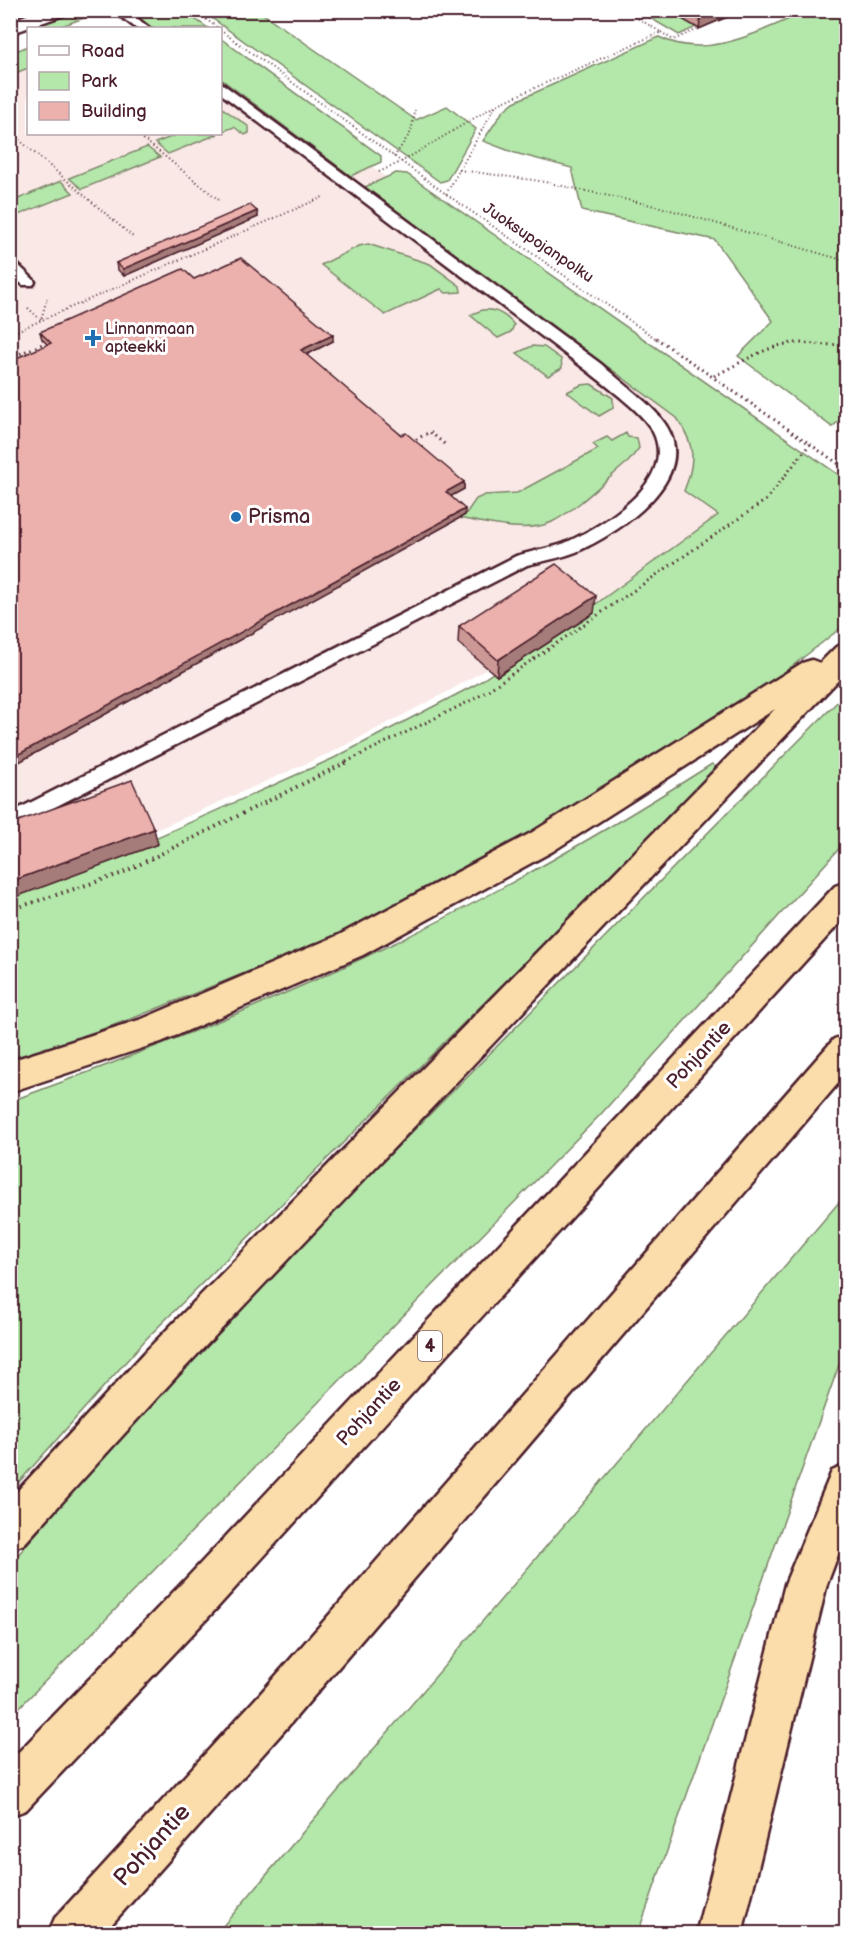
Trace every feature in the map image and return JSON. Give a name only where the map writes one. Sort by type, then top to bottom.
[{"type":"highway","points":[[10,1077],[149,1032],[351,945],[542,842],[846,652]]},
{"type":"highway","points":[[10,1530],[161,1364],[846,652]]},
{"type":"highway","name":"Pohjantie","points":[[10,1794],[209,1586],[846,895]]},
{"type":"highway","name":"Pohjantie","points":[[71,1934],[275,1709],[846,1050]]},
{"type":"highway","points":[[719,1934],[806,1584],[846,1485]]},
{"type":"street","points":[[10,28],[60,10]]},
{"type":"lane","points":[[118,10],[142,27]]},
{"type":"lane","points":[[10,822],[522,560],[569,548],[623,518],[656,485],[663,464],[666,446],[660,428],[637,404],[595,368],[222,88]]},
{"type":"lane","points":[[10,265],[28,282]]},
{"type":"path","name":"Juoksupojanpolku","points":[[194,10],[216,27]]},
{"type":"path","points":[[623,10],[673,40],[698,29]]},
{"type":"path","name":"Juoksupojanpolku","points":[[222,31],[446,194],[846,469]]},
{"type":"path","points":[[10,334],[352,185],[401,162],[496,105],[661,32]]},
{"type":"path","points":[[446,194],[496,105]]},
{"type":"path","points":[[394,157],[411,132],[415,110]]},
{"type":"path","points":[[10,132],[133,237]]},
{"type":"path","points":[[138,135],[219,200]]},
{"type":"path","points":[[459,170],[540,181],[660,207],[846,261]]},
{"type":"path","points":[[714,377],[788,344],[819,347],[846,342]]},
{"type":"path","points":[[10,358],[45,343]]},
{"type":"path","points":[[409,442],[430,432],[447,446]]},
{"type":"path","points":[[10,910],[120,874],[478,698],[766,500],[810,444]]},
{"type":"shaded area","points":[[27,52],[27,135],[222,135],[222,56],[779,468],[616,594],[447,692],[336,750],[186,817],[61,870],[11,884],[11,59]]},
{"type":"green space","points":[[810,10],[846,11],[846,415],[832,427],[738,356],[773,321],[715,240],[582,211],[572,168],[515,153],[483,141],[503,111],[514,102],[659,37],[678,44],[697,46],[716,44],[736,40]]},
{"type":"green space","points":[[129,11],[183,11],[207,27],[152,27]]},
{"type":"green space","points":[[202,11],[259,11],[416,120],[447,106],[476,129],[447,180],[440,182]]},
{"type":"green space","points":[[638,11],[667,11],[696,27],[679,35]]},
{"type":"green space","points":[[76,12],[95,14],[59,27],[32,27]]},
{"type":"green space","points":[[222,39],[381,156],[381,162],[351,176],[222,80]]},
{"type":"green space","points":[[27,46],[27,68],[11,75],[11,53]]},
{"type":"green space","points":[[222,108],[249,127],[249,133],[245,135],[234,127],[222,132]]},
{"type":"green space","points":[[176,135],[216,135],[168,154],[155,143]]},
{"type":"green space","points":[[147,147],[160,157],[82,189],[69,178]]},
{"type":"green space","points":[[396,173],[407,174],[846,480],[846,624],[777,678],[684,741],[529,837],[336,936],[136,1017],[11,1062],[10,891],[16,889],[19,895],[158,844],[155,838],[334,758],[475,685],[493,673],[497,676],[593,613],[589,609],[718,515],[684,491],[692,462],[692,453],[677,418],[365,187]]},
{"type":"green space","points":[[61,181],[73,193],[11,218],[11,202]]},
{"type":"green space","points":[[368,244],[430,264],[460,286],[461,292],[446,293],[441,289],[385,315],[321,265],[359,246]]},
{"type":"green space","points":[[482,310],[496,311],[504,315],[514,325],[511,332],[498,338],[470,315]]},
{"type":"green space","points":[[532,346],[544,347],[561,359],[562,368],[548,376],[517,353]]},
{"type":"green space","points":[[591,384],[613,398],[613,408],[599,416],[567,392],[581,385]]},
{"type":"green space","points":[[626,433],[628,437],[637,438],[639,448],[629,461],[581,502],[552,522],[531,527],[518,527],[459,518],[465,515],[476,499],[485,495],[517,493],[598,449],[593,444],[607,437],[612,441]]},
{"type":"green space","points":[[846,693],[846,841],[601,1114],[11,1716],[11,1563],[171,1376]]},
{"type":"green space","points":[[712,764],[719,769],[147,1338],[11,1491],[11,1101],[232,1015],[320,978],[408,936],[541,867]]},
{"type":"green space","points":[[846,1194],[846,1345],[638,1933],[217,1933]]},
{"type":"building","points":[[250,205],[257,211],[123,269],[116,263]]},
{"type":"building","name":"Prisma","points":[[241,258],[333,335],[301,350],[401,435],[406,433],[464,482],[446,492],[465,509],[10,759],[10,361],[51,343],[40,332],[183,269],[194,279]]},
{"type":"building","points":[[556,564],[596,596],[498,660],[459,626]]},
{"type":"building","points":[[132,780],[154,829],[12,881],[10,878],[10,824]]},
{"type":"place","name":"Linnanmaan apteekki","points":[[93,338]]},
{"type":"place","name":"Prisma","points":[[236,517]]}]
